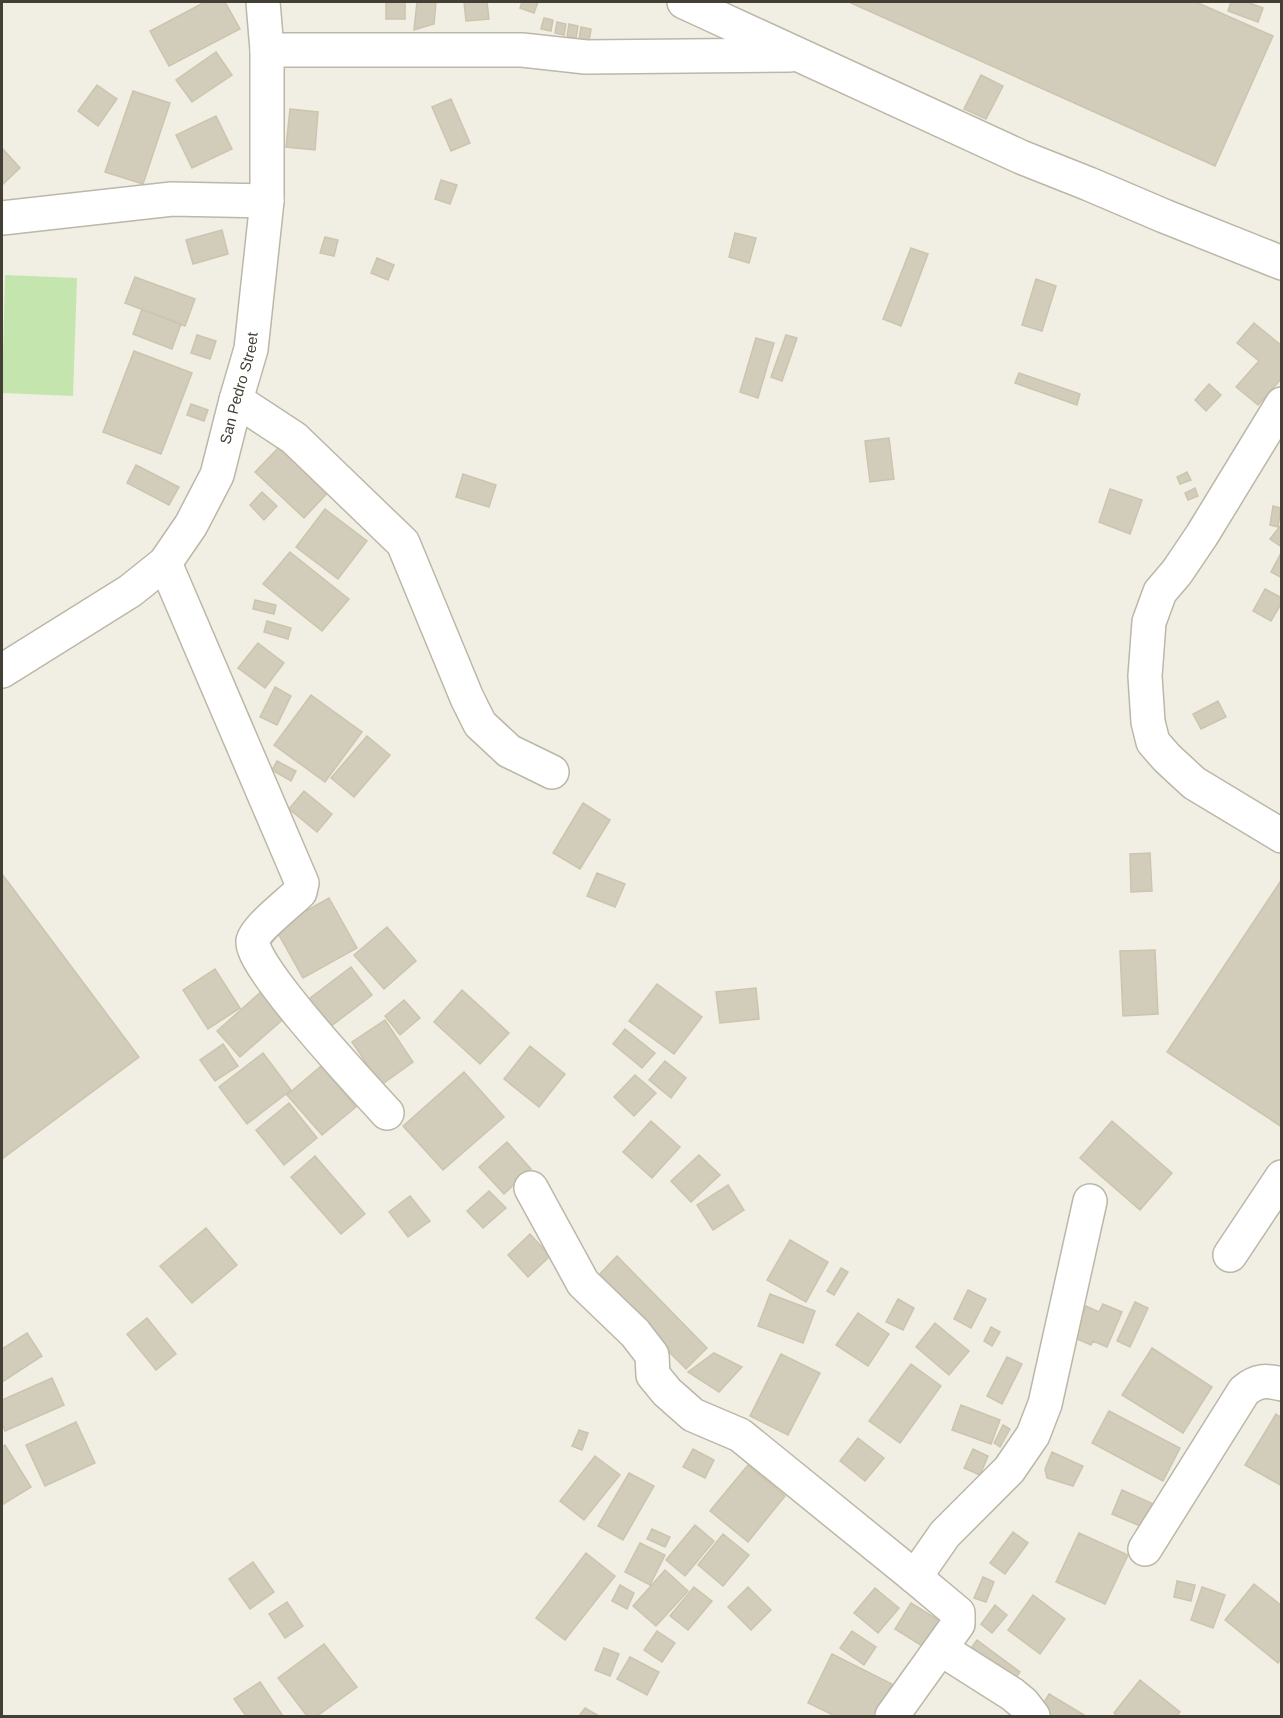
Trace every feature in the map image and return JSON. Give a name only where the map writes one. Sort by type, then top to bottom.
[{"type":"street","name":"San Pedro Street","points":[[2,671],[130,591],[165,564],[191,525],[217,475],[251,349],[267,201],[267,50],[263,2]]},
{"type":"street","points":[[684,2],[1021,158],[1281,263]]},
{"type":"street","points":[[267,50],[522,50],[586,57],[800,55]]},
{"type":"street","points":[[2,218],[172,199],[267,201]]},
{"type":"street","points":[[236,400],[294,438],[403,543],[467,699],[480,724],[509,751],[552,772]]},
{"type":"street","points":[[1281,404],[1202,535],[1177,572],[1160,592],[1149,622],[1145,676],[1148,722],[1153,741],[1167,758],[1194,783],[1281,836]]},
{"type":"street","points":[[165,564],[302,883],[300,892],[258,930],[253,949],[285,996],[387,1113]]},
{"type":"street","points":[[1230,1255],[1281,1177]]},
{"type":"street","points":[[531,1188],[583,1282],[635,1333],[652,1355],[653,1375],[668,1392],[693,1414],[740,1436],[958,1613],[958,1624],[892,1716]]},
{"type":"street","points":[[915,1577],[945,1534],[1009,1470],[1033,1435],[1045,1404],[1090,1201]]},
{"type":"street","points":[[1145,1549],[1244,1391],[1253,1383],[1265,1380],[1281,1384]]},
{"type":"street","points":[[941,1649],[1012,1694],[1034,1716]]},
{"type":"green space","points":[[5,275],[77,278],[73,396],[2,393]]},
{"type":"building","points":[[205,2],[225,2],[240,29],[169,66],[150,31]]},
{"type":"building","points":[[386,2],[405,2],[405,19],[386,19]]},
{"type":"building","points":[[417,2],[436,2],[434,24],[414,30]]},
{"type":"building","points":[[464,2],[487,2],[489,19],[466,21]]},
{"type":"building","points":[[522,2],[538,2],[534,13],[520,8]]},
{"type":"building","points":[[852,2],[1196,2],[1273,36],[1215,166]]},
{"type":"building","points":[[1231,2],[1247,2],[1263,8],[1258,22],[1228,11]]},
{"type":"building","points":[[544,18],[553,20],[551,31],[541,29]]},
{"type":"building","points":[[557,22],[566,24],[564,35],[555,33]]},
{"type":"building","points":[[569,24],[578,26],[576,38],[567,36]]},
{"type":"building","points":[[581,27],[591,29],[589,41],[579,39]]},
{"type":"building","points":[[216,52],[232,75],[192,102],[176,80]]},
{"type":"building","points":[[981,75],[1003,86],[986,119],[964,109]]},
{"type":"building","points":[[97,85],[117,99],[98,126],[78,111]]},
{"type":"building","points":[[133,91],[170,103],[143,184],[105,172]]},
{"type":"building","points":[[451,99],[470,143],[451,151],[432,107]]},
{"type":"building","points":[[290,109],[318,112],[315,150],[286,147]]},
{"type":"building","points":[[216,116],[232,149],[192,168],[176,135]]},
{"type":"building","points":[[2,148],[20,168],[2,185]]},
{"type":"building","points":[[441,180],[457,185],[450,204],[435,199]]},
{"type":"building","points":[[222,230],[228,254],[193,264],[186,240]]},
{"type":"building","points":[[735,233],[756,238],[749,263],[729,257]]},
{"type":"building","points":[[325,237],[338,240],[334,256],[320,253]]},
{"type":"building","points":[[911,248],[928,254],[901,326],[883,319]]},
{"type":"building","points":[[377,258],[394,265],[388,280],[371,273]]},
{"type":"building","points":[[135,277],[195,299],[185,326],[125,303]]},
{"type":"building","points":[[1036,279],[1056,286],[1042,331],[1022,325]]},
{"type":"building","points":[[142,309],[181,324],[172,349],[133,334]]},
{"type":"building","points":[[1254,323],[1282,346],[1282,378],[1258,405],[1236,387],[1259,361],[1237,343]]},
{"type":"building","points":[[197,335],[216,341],[210,359],[191,353]]},
{"type":"building","points":[[786,335],[797,338],[782,381],[771,377]]},
{"type":"building","points":[[756,338],[774,343],[758,398],[740,392]]},
{"type":"building","points":[[134,351],[192,373],[161,454],[103,432]]},
{"type":"building","points":[[1019,373],[1080,394],[1077,405],[1015,383]]},
{"type":"building","points":[[1209,384],[1221,395],[1206,411],[1195,400]]},
{"type":"building","points":[[191,404],[208,410],[204,421],[187,415]]},
{"type":"building","points":[[889,438],[894,479],[870,482],[865,441]]},
{"type":"building","points":[[283,443],[332,488],[304,518],[255,472]]},
{"type":"building","points":[[136,465],[179,487],[169,505],[127,483]]},
{"type":"building","points":[[1187,472],[1191,480],[1180,484],[1177,477]]},
{"type":"building","points":[[463,474],[496,485],[489,507],[456,497]]},
{"type":"building","points":[[1195,488],[1198,496],[1188,500],[1185,493]]},
{"type":"building","points":[[1110,489],[1142,500],[1130,534],[1099,522]]},
{"type":"building","points":[[262,492],[277,506],[264,520],[250,505]]},
{"type":"building","points":[[1273,506],[1281,508],[1278,527],[1270,525]]},
{"type":"building","points":[[325,509],[367,541],[338,579],[296,547]]},
{"type":"building","points":[[1282,526],[1282,547],[1270,539]]},
{"type":"building","points":[[290,552],[349,599],[322,631],[263,584]]},
{"type":"building","points":[[1282,553],[1282,578],[1271,572]]},
{"type":"building","points":[[1265,589],[1282,598],[1271,621],[1253,611]]},
{"type":"building","points":[[255,600],[276,605],[274,614],[253,609]]},
{"type":"building","points":[[267,621],[291,628],[288,639],[264,632]]},
{"type":"building","points":[[258,643],[284,663],[265,688],[238,668]]},
{"type":"building","points":[[275,687],[291,696],[277,725],[260,717]]},
{"type":"building","points":[[311,695],[362,732],[325,782],[274,745]]},
{"type":"building","points":[[1218,701],[1226,717],[1201,729],[1193,714]]},
{"type":"building","points":[[367,736],[390,755],[354,797],[331,778]]},
{"type":"building","points":[[277,761],[296,771],[291,781],[272,770]]},
{"type":"building","points":[[304,791],[332,814],[317,832],[289,809]]},
{"type":"building","points":[[583,803],[610,820],[580,869],[553,853]]},
{"type":"building","points":[[1150,853],[1152,891],[1131,892],[1130,854]]},
{"type":"building","points":[[597,873],[625,884],[615,907],[587,896]]},
{"type":"building","points":[[2,874],[139,1057],[2,1159]]},
{"type":"building","points":[[1282,879],[1282,1127],[1167,1052]]},
{"type":"building","points":[[329,898],[357,948],[303,978],[275,928]]},
{"type":"building","points":[[387,927],[416,961],[384,989],[354,955]]},
{"type":"building","points":[[1155,950],[1158,1014],[1123,1016],[1120,951]]},
{"type":"building","points":[[351,967],[372,995],[326,1030],[305,1002]]},
{"type":"building","points":[[215,969],[240,1008],[208,1029],[183,990]]},
{"type":"building","points":[[657,984],[702,1017],[674,1054],[629,1021]]},
{"type":"building","points":[[756,988],[759,1019],[720,1023],[716,992]]},
{"type":"building","points":[[263,990],[287,1016],[240,1057],[217,1031]]},
{"type":"building","points":[[462,990],[509,1033],[480,1064],[434,1022]]},
{"type":"building","points":[[404,1000],[420,1018],[400,1035],[385,1016]]},
{"type":"building","points":[[385,1020],[413,1062],[381,1085],[352,1042]]},
{"type":"building","points":[[625,1029],[655,1053],[642,1068],[613,1044]]},
{"type":"building","points":[[223,1044],[238,1066],[215,1081],[200,1060]]},
{"type":"building","points":[[530,1046],[565,1074],[539,1107],[504,1079]]},
{"type":"building","points":[[263,1053],[291,1090],[247,1124],[219,1087]]},
{"type":"building","points":[[665,1061],[686,1078],[671,1098],[649,1080]]},
{"type":"building","points":[[321,1066],[356,1107],[322,1135],[287,1095]]},
{"type":"building","points":[[464,1072],[504,1117],[443,1170],[403,1126]]},
{"type":"building","points":[[635,1075],[656,1093],[634,1116],[614,1097]]},
{"type":"building","points":[[289,1103],[317,1138],[284,1165],[256,1130]]},
{"type":"building","points":[[651,1121],[680,1147],[652,1178],[623,1152]]},
{"type":"building","points":[[1112,1121],[1172,1173],[1140,1210],[1080,1158]]},
{"type":"building","points":[[507,1142],[531,1169],[504,1194],[479,1167]]},
{"type":"building","points":[[699,1155],[720,1175],[691,1202],[671,1181]]},
{"type":"building","points":[[315,1156],[365,1214],[341,1234],[291,1177]]},
{"type":"building","points":[[728,1185],[744,1210],[713,1230],[697,1205]]},
{"type":"building","points":[[489,1191],[506,1208],[483,1228],[467,1211]]},
{"type":"building","points":[[410,1196],[430,1221],[408,1237],[389,1212]]},
{"type":"building","points":[[206,1228],[237,1265],[192,1303],[160,1266]]},
{"type":"building","points":[[530,1234],[550,1256],[528,1277],[508,1255]]},
{"type":"building","points":[[790,1240],[828,1262],[806,1302],[767,1280]]},
{"type":"building","points":[[617,1256],[707,1348],[686,1369],[596,1278]]},
{"type":"building","points":[[841,1268],[848,1272],[834,1295],[827,1291]]},
{"type":"building","points":[[968,1290],[986,1299],[971,1328],[954,1319]]},
{"type":"building","points":[[770,1294],[815,1311],[803,1343],[758,1326]]},
{"type":"building","points":[[898,1299],[914,1308],[903,1330],[886,1322]]},
{"type":"building","points":[[1135,1302],[1148,1308],[1130,1347],[1117,1341]]},
{"type":"building","points":[[1103,1304],[1122,1312],[1107,1347],[1093,1341],[1091,1345],[1073,1337],[1086,1306],[1099,1312]]},
{"type":"building","points":[[858,1313],[889,1334],[868,1366],[836,1345]]},
{"type":"building","points":[[147,1318],[176,1354],[156,1370],[127,1334]]},
{"type":"building","points":[[935,1323],[969,1351],[949,1375],[916,1347]]},
{"type":"building","points":[[991,1327],[1000,1332],[992,1346],[984,1341]]},
{"type":"building","points":[[27,1333],[42,1356],[2,1382],[2,1349]]},
{"type":"building","points":[[1152,1348],[1212,1387],[1183,1433],[1122,1395]]},
{"type":"building","points":[[714,1353],[742,1367],[719,1392],[688,1372]]},
{"type":"building","points":[[781,1354],[820,1373],[788,1435],[750,1416]]},
{"type":"building","points":[[1007,1357],[1022,1364],[1002,1404],[987,1396]]},
{"type":"building","points":[[911,1364],[941,1386],[900,1443],[869,1421]]},
{"type":"building","points":[[52,1378],[64,1405],[5,1431],[2,1424],[2,1400]]},
{"type":"building","points":[[961,1405],[1000,1420],[991,1444],[952,1430]]},
{"type":"building","points":[[1109,1411],[1180,1448],[1163,1481],[1092,1443]]},
{"type":"building","points":[[1276,1414],[1282,1418],[1282,1486],[1245,1465]]},
{"type":"building","points":[[76,1422],[95,1463],[45,1486],[26,1445]]},
{"type":"building","points":[[1003,1425],[1010,1429],[1000,1447],[994,1443]]},
{"type":"building","points":[[579,1430],[588,1433],[582,1450],[572,1446]]},
{"type":"building","points":[[858,1438],[884,1458],[865,1481],[840,1461]]},
{"type":"building","points":[[5,1445],[31,1487],[2,1505],[2,1447]]},
{"type":"building","points":[[693,1449],[714,1460],[705,1478],[683,1467]]},
{"type":"building","points":[[973,1449],[988,1456],[980,1475],[964,1468]]},
{"type":"building","points":[[1052,1452],[1083,1466],[1073,1486],[1047,1478],[1045,1469]]},
{"type":"building","points":[[595,1456],[620,1475],[584,1520],[560,1501]]},
{"type":"building","points":[[748,1465],[785,1496],[748,1542],[710,1511]]},
{"type":"building","points":[[629,1473],[654,1486],[623,1540],[598,1526]]},
{"type":"building","points":[[1122,1490],[1158,1506],[1147,1529],[1112,1514]]},
{"type":"building","points":[[695,1525],[714,1541],[685,1576],[666,1560]]},
{"type":"building","points":[[652,1529],[670,1537],[665,1547],[647,1539]]},
{"type":"building","points":[[1013,1532],[1028,1543],[1005,1574],[990,1563]]},
{"type":"building","points":[[1079,1533],[1128,1555],[1105,1604],[1056,1582]]},
{"type":"building","points":[[723,1534],[749,1555],[723,1586],[698,1565]]},
{"type":"building","points":[[640,1543],[665,1555],[650,1585],[625,1572]]},
{"type":"building","points":[[586,1553],[615,1576],[565,1640],[536,1618]]},
{"type":"building","points":[[253,1562],[274,1592],[250,1609],[229,1579]]},
{"type":"building","points":[[665,1570],[688,1591],[656,1626],[633,1606]]},
{"type":"building","points":[[983,1577],[994,1582],[986,1602],[974,1598]]},
{"type":"building","points":[[1177,1581],[1195,1585],[1191,1601],[1174,1597]]},
{"type":"building","points":[[1254,1584],[1282,1606],[1282,1658],[1278,1663],[1225,1620]]},
{"type":"building","points":[[620,1585],[634,1593],[627,1609],[612,1601]]},
{"type":"building","points":[[694,1587],[712,1601],[688,1630],[670,1616]]},
{"type":"building","points":[[748,1587],[771,1610],[751,1630],[728,1607]]},
{"type":"building","points":[[1202,1587],[1225,1595],[1213,1628],[1191,1620]]},
{"type":"building","points":[[875,1588],[899,1608],[878,1633],[854,1613]]},
{"type":"building","points":[[1033,1595],[1065,1619],[1040,1654],[1008,1630]]},
{"type":"building","points":[[287,1602],[303,1626],[285,1638],[269,1614]]},
{"type":"building","points":[[911,1603],[943,1623],[927,1649],[895,1629]]},
{"type":"building","points":[[995,1605],[1007,1615],[992,1633],[981,1624]]},
{"type":"building","points":[[657,1631],[675,1643],[662,1662],[644,1650]]},
{"type":"building","points":[[852,1631],[876,1647],[864,1665],[840,1648]]},
{"type":"building","points":[[977,1640],[1020,1672],[1011,1684],[968,1652]]},
{"type":"building","points":[[324,1644],[357,1687],[317,1716],[307,1716],[278,1678]]},
{"type":"building","points":[[604,1648],[619,1654],[610,1676],[595,1670]]},
{"type":"building","points":[[832,1654],[892,1684],[876,1716],[835,1716],[808,1703]]},
{"type":"building","points":[[630,1657],[659,1672],[647,1695],[617,1679]]},
{"type":"building","points":[[1140,1680],[1180,1712],[1177,1716],[1117,1716],[1114,1713]]},
{"type":"building","points":[[260,1682],[283,1716],[246,1716],[234,1699]]},
{"type":"building","points":[[1049,1694],[1084,1715],[1040,1716],[1037,1714]]},
{"type":"building","points":[[585,1708],[599,1716],[579,1716]]}]
